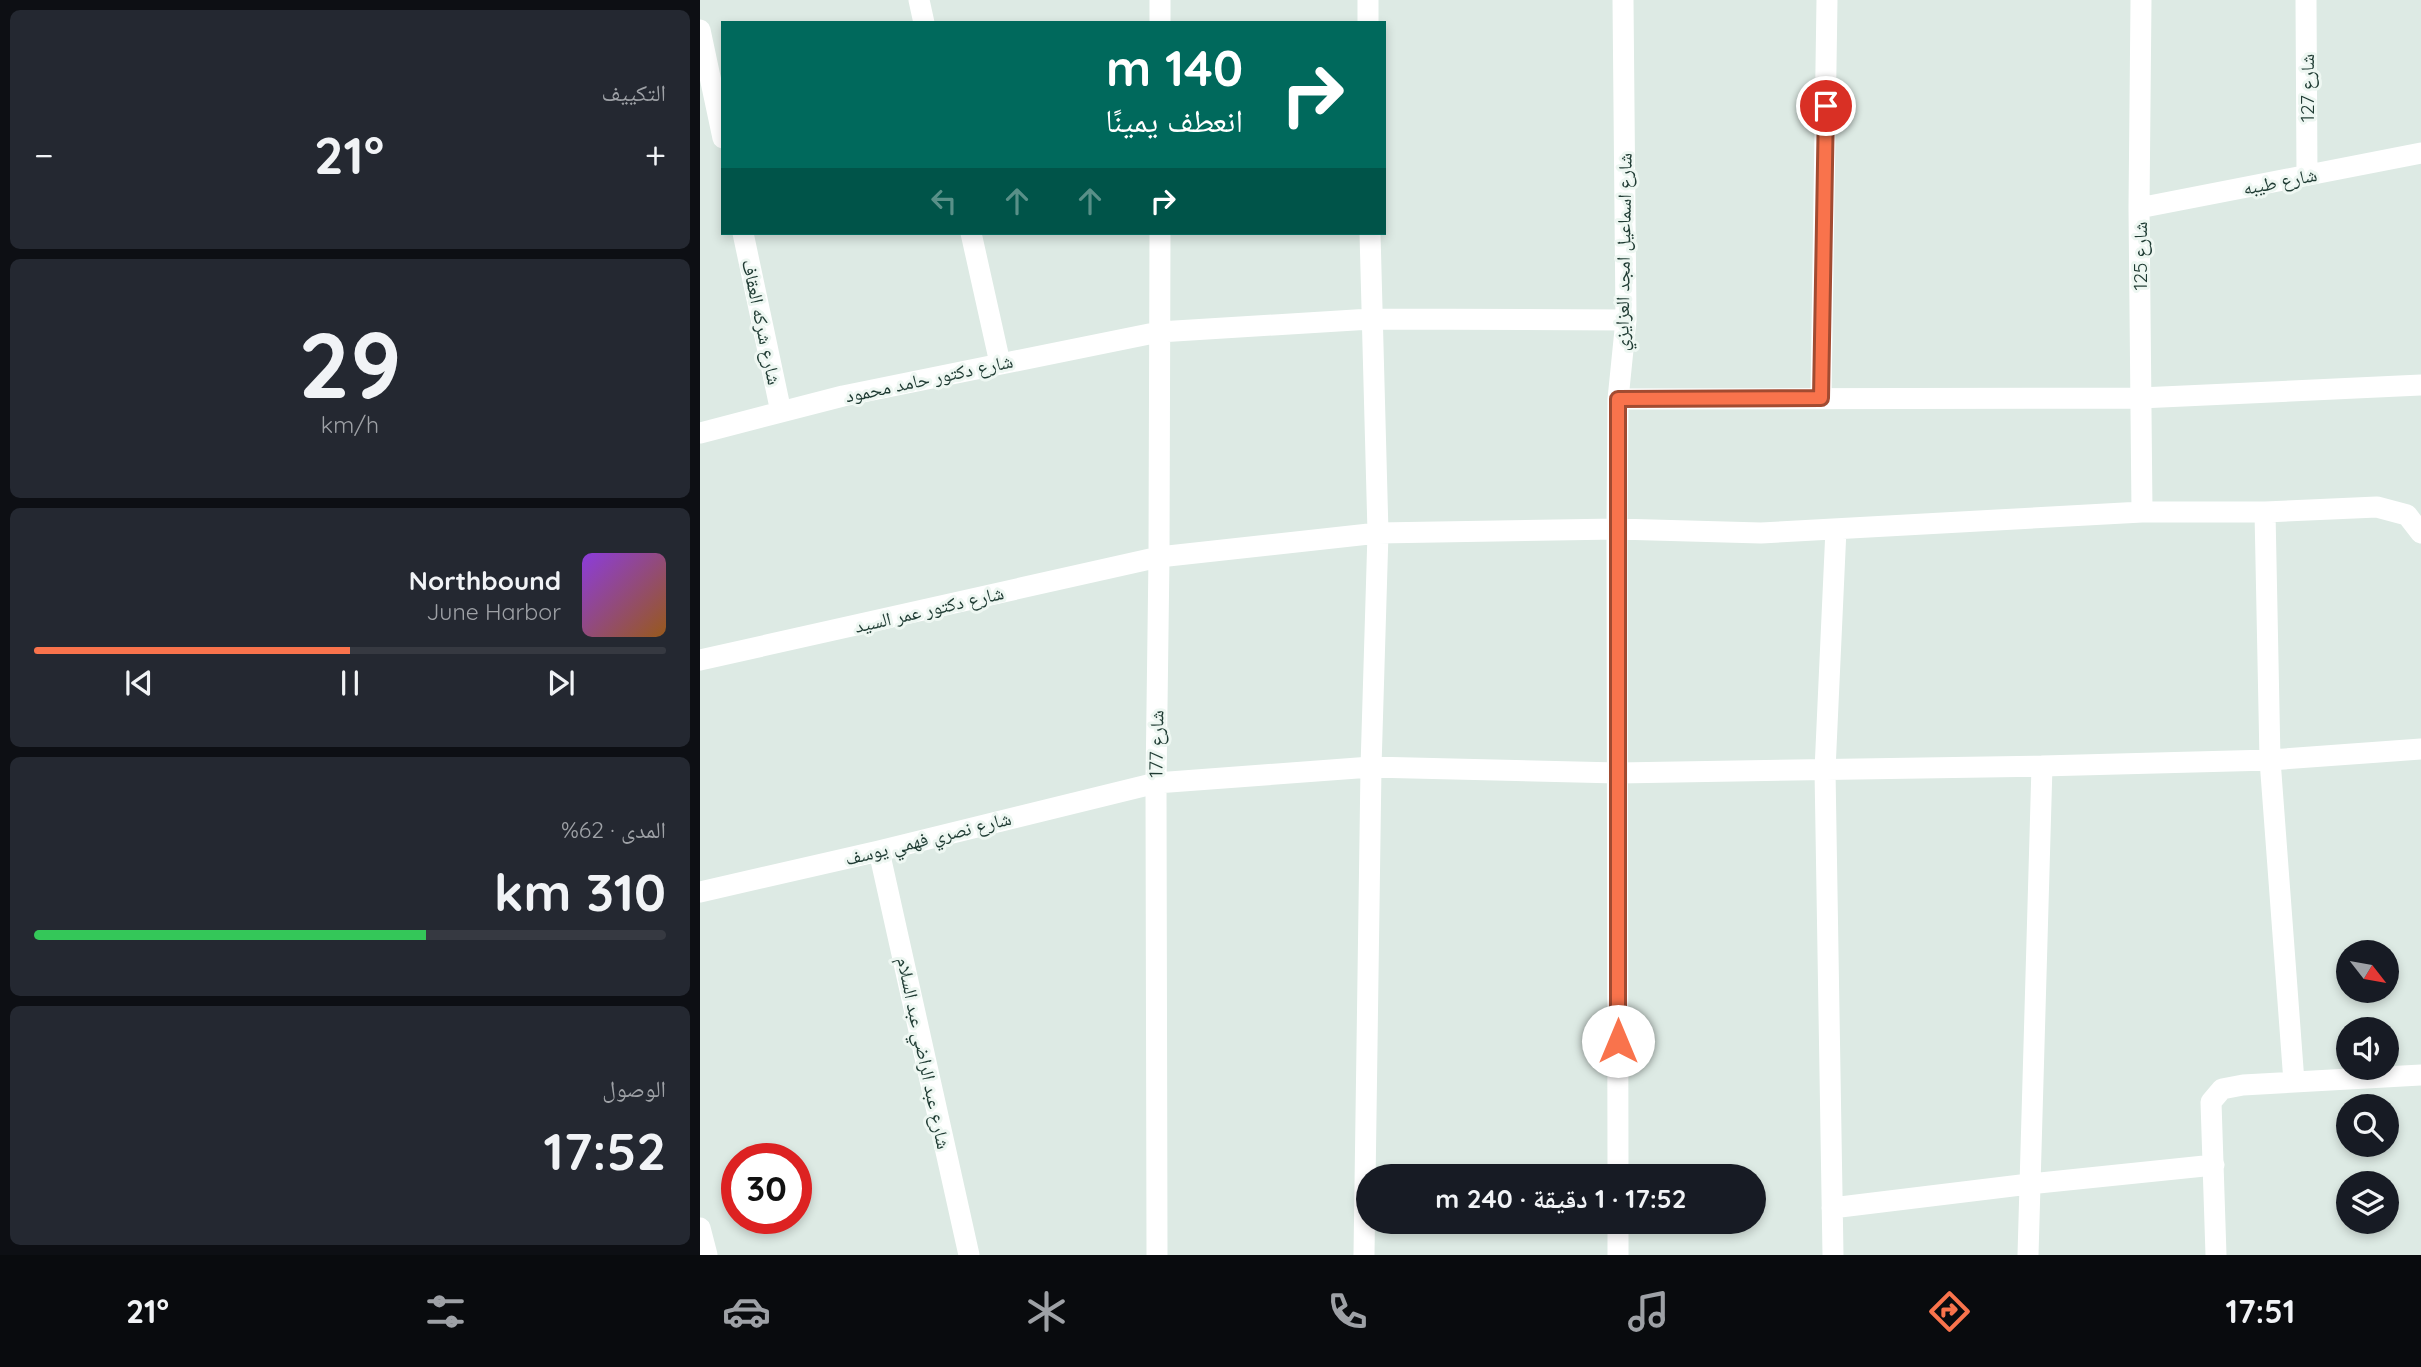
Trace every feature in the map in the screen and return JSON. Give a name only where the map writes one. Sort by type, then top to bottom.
[{"type":"street","points":[[919,0],[924,21]]},
{"type":"street","points":[[1160,0],[1160,21]]},
{"type":"street","points":[[1368,0],[1368,21]]},
{"type":"street","name":"شارع اسماعيل امجد العزايزي","points":[[1618,1164],[1618,399],[1626,320],[1623,0]]},
{"type":"street","points":[[1821,398],[1828,0]]},
{"type":"street","name":"شارع 125","points":[[2141,0],[2139,208],[2142,512]]},
{"type":"street","name":"شارع 127","points":[[2306,0],[2307,175]]},
{"type":"street","points":[[700,30],[721,129]]},
{"type":"street","name":"شارع طيبه","points":[[2139,208],[2421,153]]},
{"type":"street","name":"شارع شركه العقاف","points":[[743,235],[781,412]]},
{"type":"street","points":[[971,235],[1000,363]]},
{"type":"street","name":"شارع 177","points":[[1157,1255],[1156,783],[1160,235]]},
{"type":"street","points":[[1364,1255],[1371,767],[1378,533],[1370,235]]},
{"type":"street","name":"شارع دكتور حامد محمود","points":[[700,433],[1000,363],[1159,332],[1371,319],[1626,320]]},
{"type":"street","points":[[1618,399],[2140,398],[2421,386]]},
{"type":"street","name":"شارع دكتور عمر السيد","points":[[700,660],[1159,557],[1378,533],[1617,529],[1761,533],[2142,512],[2265,512],[2377,507],[2407,515],[2421,533]]},
{"type":"street","points":[[2265,512],[2270,760],[2294,1082]]},
{"type":"street","points":[[1833,1255],[1825,770],[1836,529]]},
{"type":"street","name":"شارع نصري فهمي يوسف","points":[[700,892],[1156,783],[1371,767],[1618,772],[1825,770],[2270,760],[2421,749]]},
{"type":"street","points":[[2028,1255],[2042,766]]},
{"type":"street","name":"شارع عبد الراضي عبد السلام","points":[[879,851],[969,1255]]},
{"type":"street","points":[[2216,1255],[2211,1102],[2222,1089],[2243,1084],[2421,1075]]},
{"type":"street","points":[[1832,1208],[2214,1165]]},
{"type":"street","points":[[700,1228],[706,1255]]},
{"type":"street","points":[[1618,1234],[1618,1255]]},
{"type":"route","points":[[1618,1041],[1618,399],[1821,398],[1826,106]]}]
